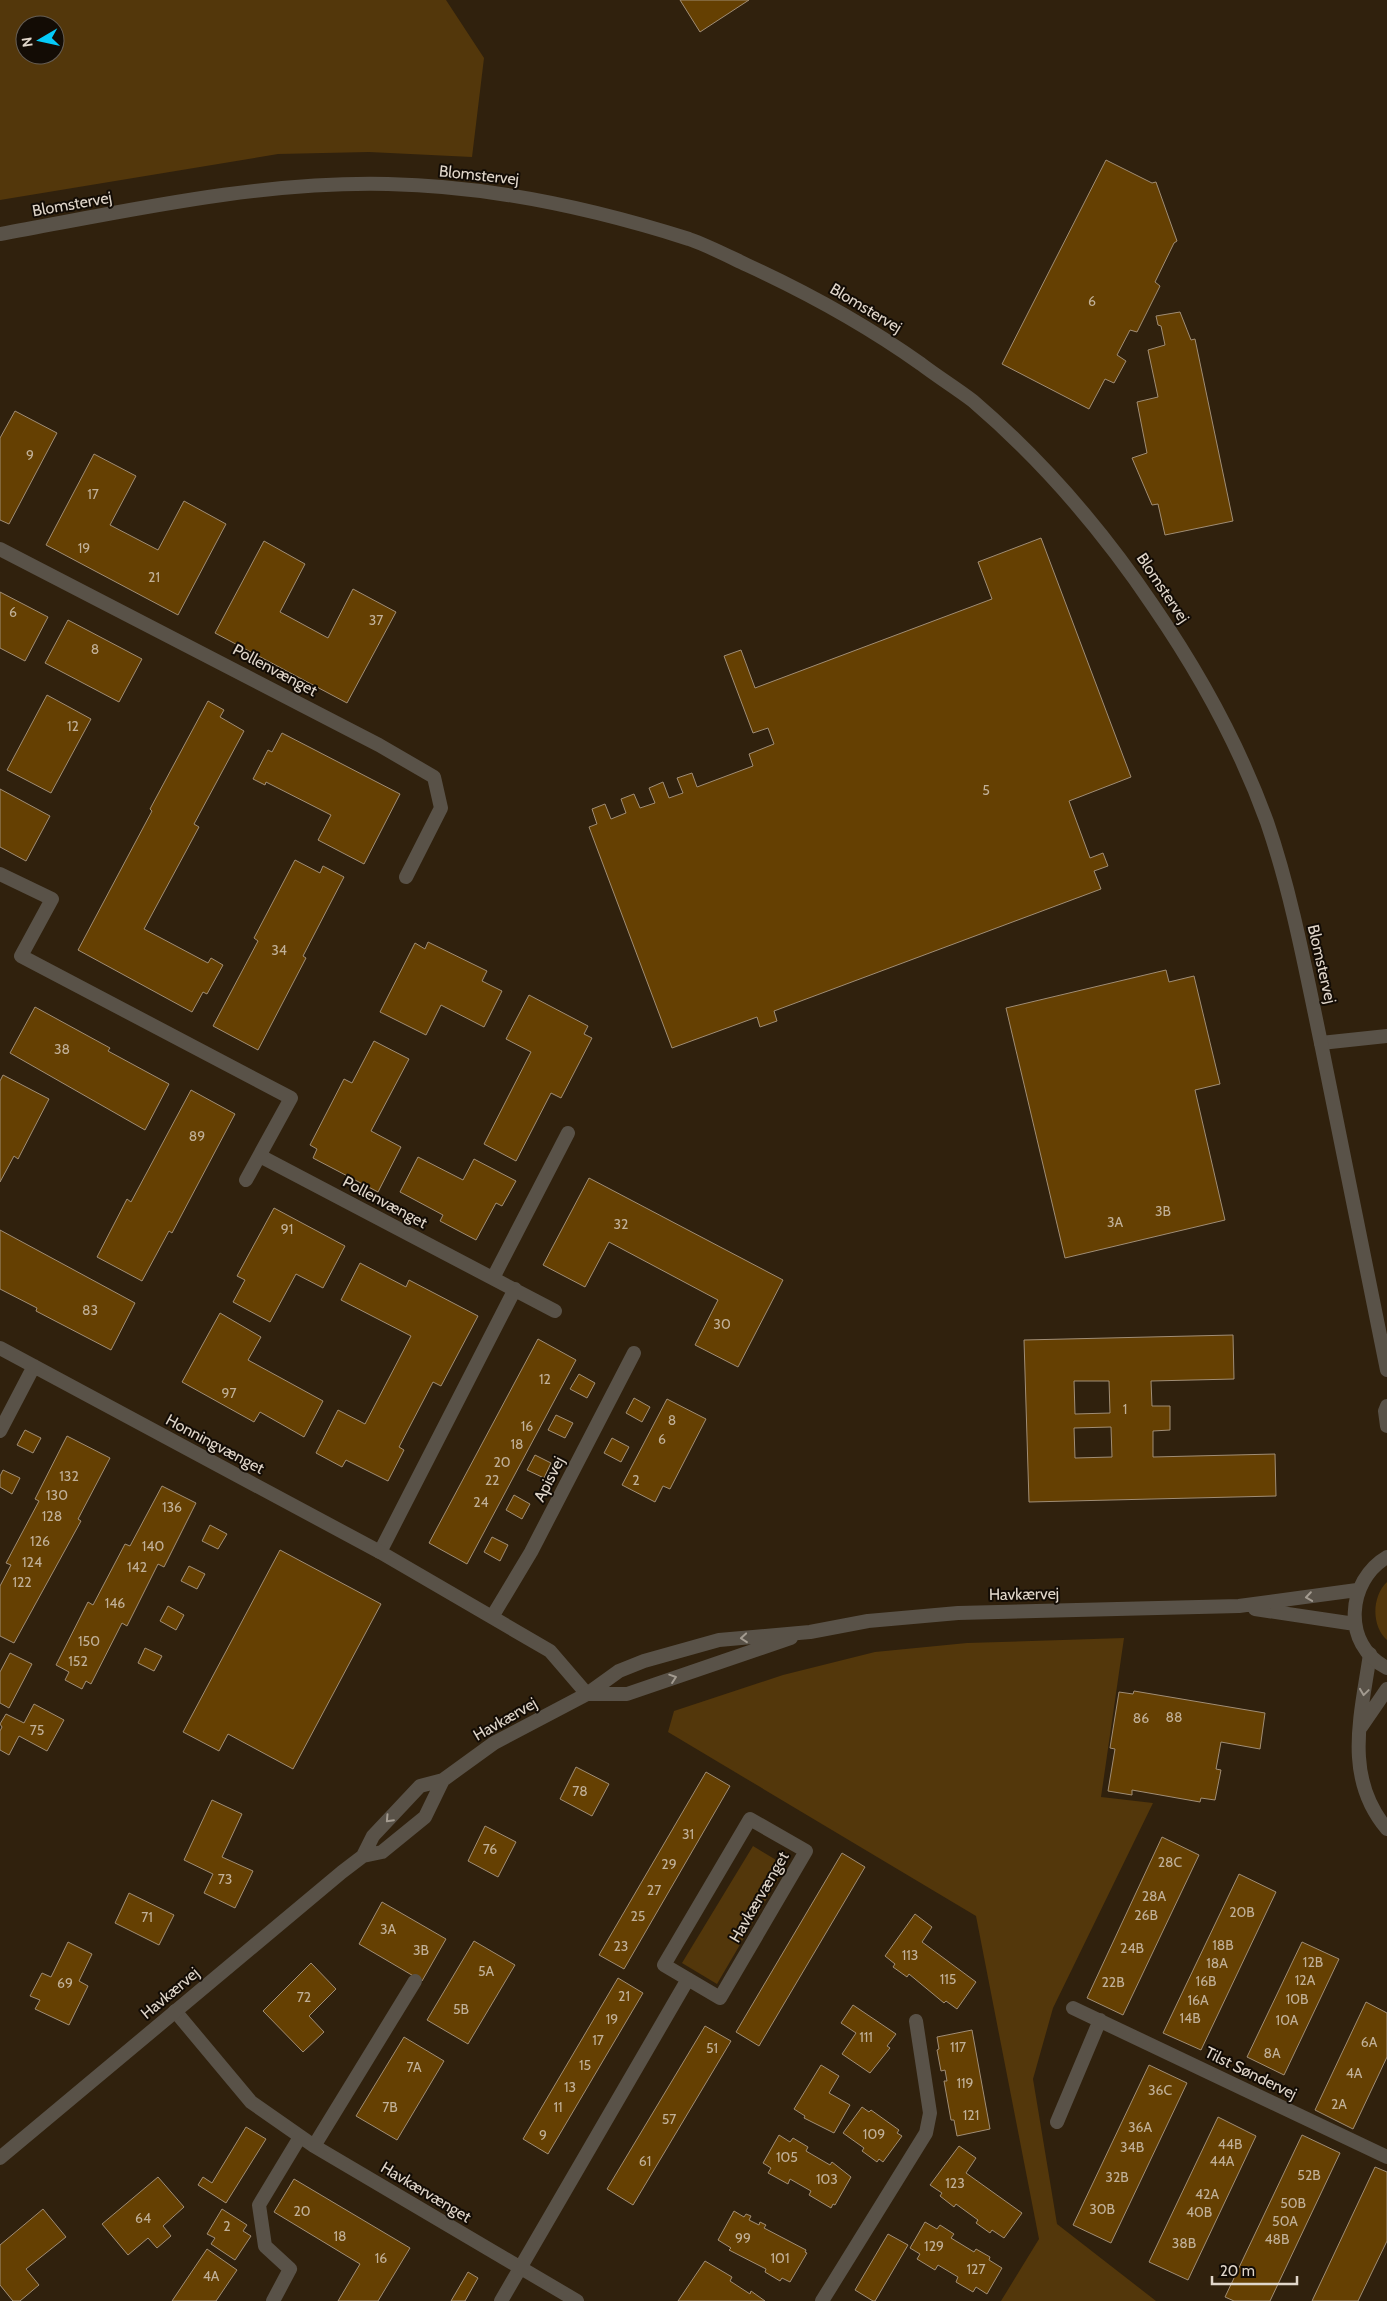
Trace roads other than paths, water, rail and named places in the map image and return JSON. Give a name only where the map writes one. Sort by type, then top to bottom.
[{"type":"street","name":"Blomstervej","points":[[0,234],[203,198],[292,188],[387,184],[500,193],[598,214],[694,241],[802,291],[884,338],[970,399],[1049,474],[1117,552],[1183,649],[1216,705],[1266,820],[1280,865],[1305,964],[1360,1226],[1387,1370]]},
{"type":"street","name":"Pollenvænget","points":[[0,549],[379,745],[434,777],[441,808],[406,877]]},
{"type":"street","points":[[0,874],[52,899],[21,956],[291,1098],[246,1180]]},
{"type":"street","points":[[1321,1043],[1387,1036]]},
{"type":"street","points":[[493,1278],[568,1133]]},
{"type":"street","name":"Pollenvænget","points":[[260,1156],[555,1311]]},
{"type":"street","points":[[380,1552],[515,1289]]},
{"type":"street","name":"Honningvænget","points":[[0,1348],[380,1552],[550,1651],[587,1694]]},
{"type":"street","name":"Apisvej","points":[[492,1617],[531,1552],[634,1353]]},
{"type":"street","points":[[0,1431],[34,1366]]},
{"type":"street","points":[[1387,1406],[1385,1411],[1387,1426]]},
{"type":"street","points":[[1387,1557],[1377,1562],[1366,1575],[1358,1590],[1354,1607],[1355,1624],[1360,1640],[1370,1654],[1387,1668]]},
{"type":"street","name":"Havkærvej","points":[[0,2158],[363,1856],[373,1836],[420,1786],[443,1780],[494,1743],[587,1694],[619,1671],[664,1655],[719,1640],[810,1632],[868,1621],[958,1613],[1239,1606],[1358,1590]]},
{"type":"street","name":"Havkærvej","points":[[1239,1606],[1355,1624]]},
{"type":"street","name":"Havkærvej","points":[[587,1694],[627,1694],[810,1632]]},
{"type":"street","points":[[1370,1654],[1359,1730],[1358,1768],[1365,1792],[1377,1818],[1387,1829]]},
{"type":"street","points":[[1359,1730],[1387,1689]]},
{"type":"street","name":"Havkærvej","points":[[363,1856],[382,1852],[425,1817],[443,1780]]},
{"type":"street","name":"Havkærvænget","points":[[750,1819],[806,1852],[720,1998],[688,1979],[664,1965],[750,1819]]},
{"type":"street","points":[[501,2301],[688,1979]]},
{"type":"street","points":[[314,2146],[415,1980]]},
{"type":"street","name":"Tilst Søndervej","points":[[1073,2008],[1387,2157]]},
{"type":"street","name":"Havkærvænget","points":[[175,2011],[251,2102],[314,2146],[577,2301]]},
{"type":"street","points":[[1057,2122],[1100,2020]]},
{"type":"street","points":[[822,2301],[926,2133],[930,2113],[916,2021]]},
{"type":"street","points":[[273,2301],[290,2269],[265,2246],[259,2205],[300,2137]]}]
